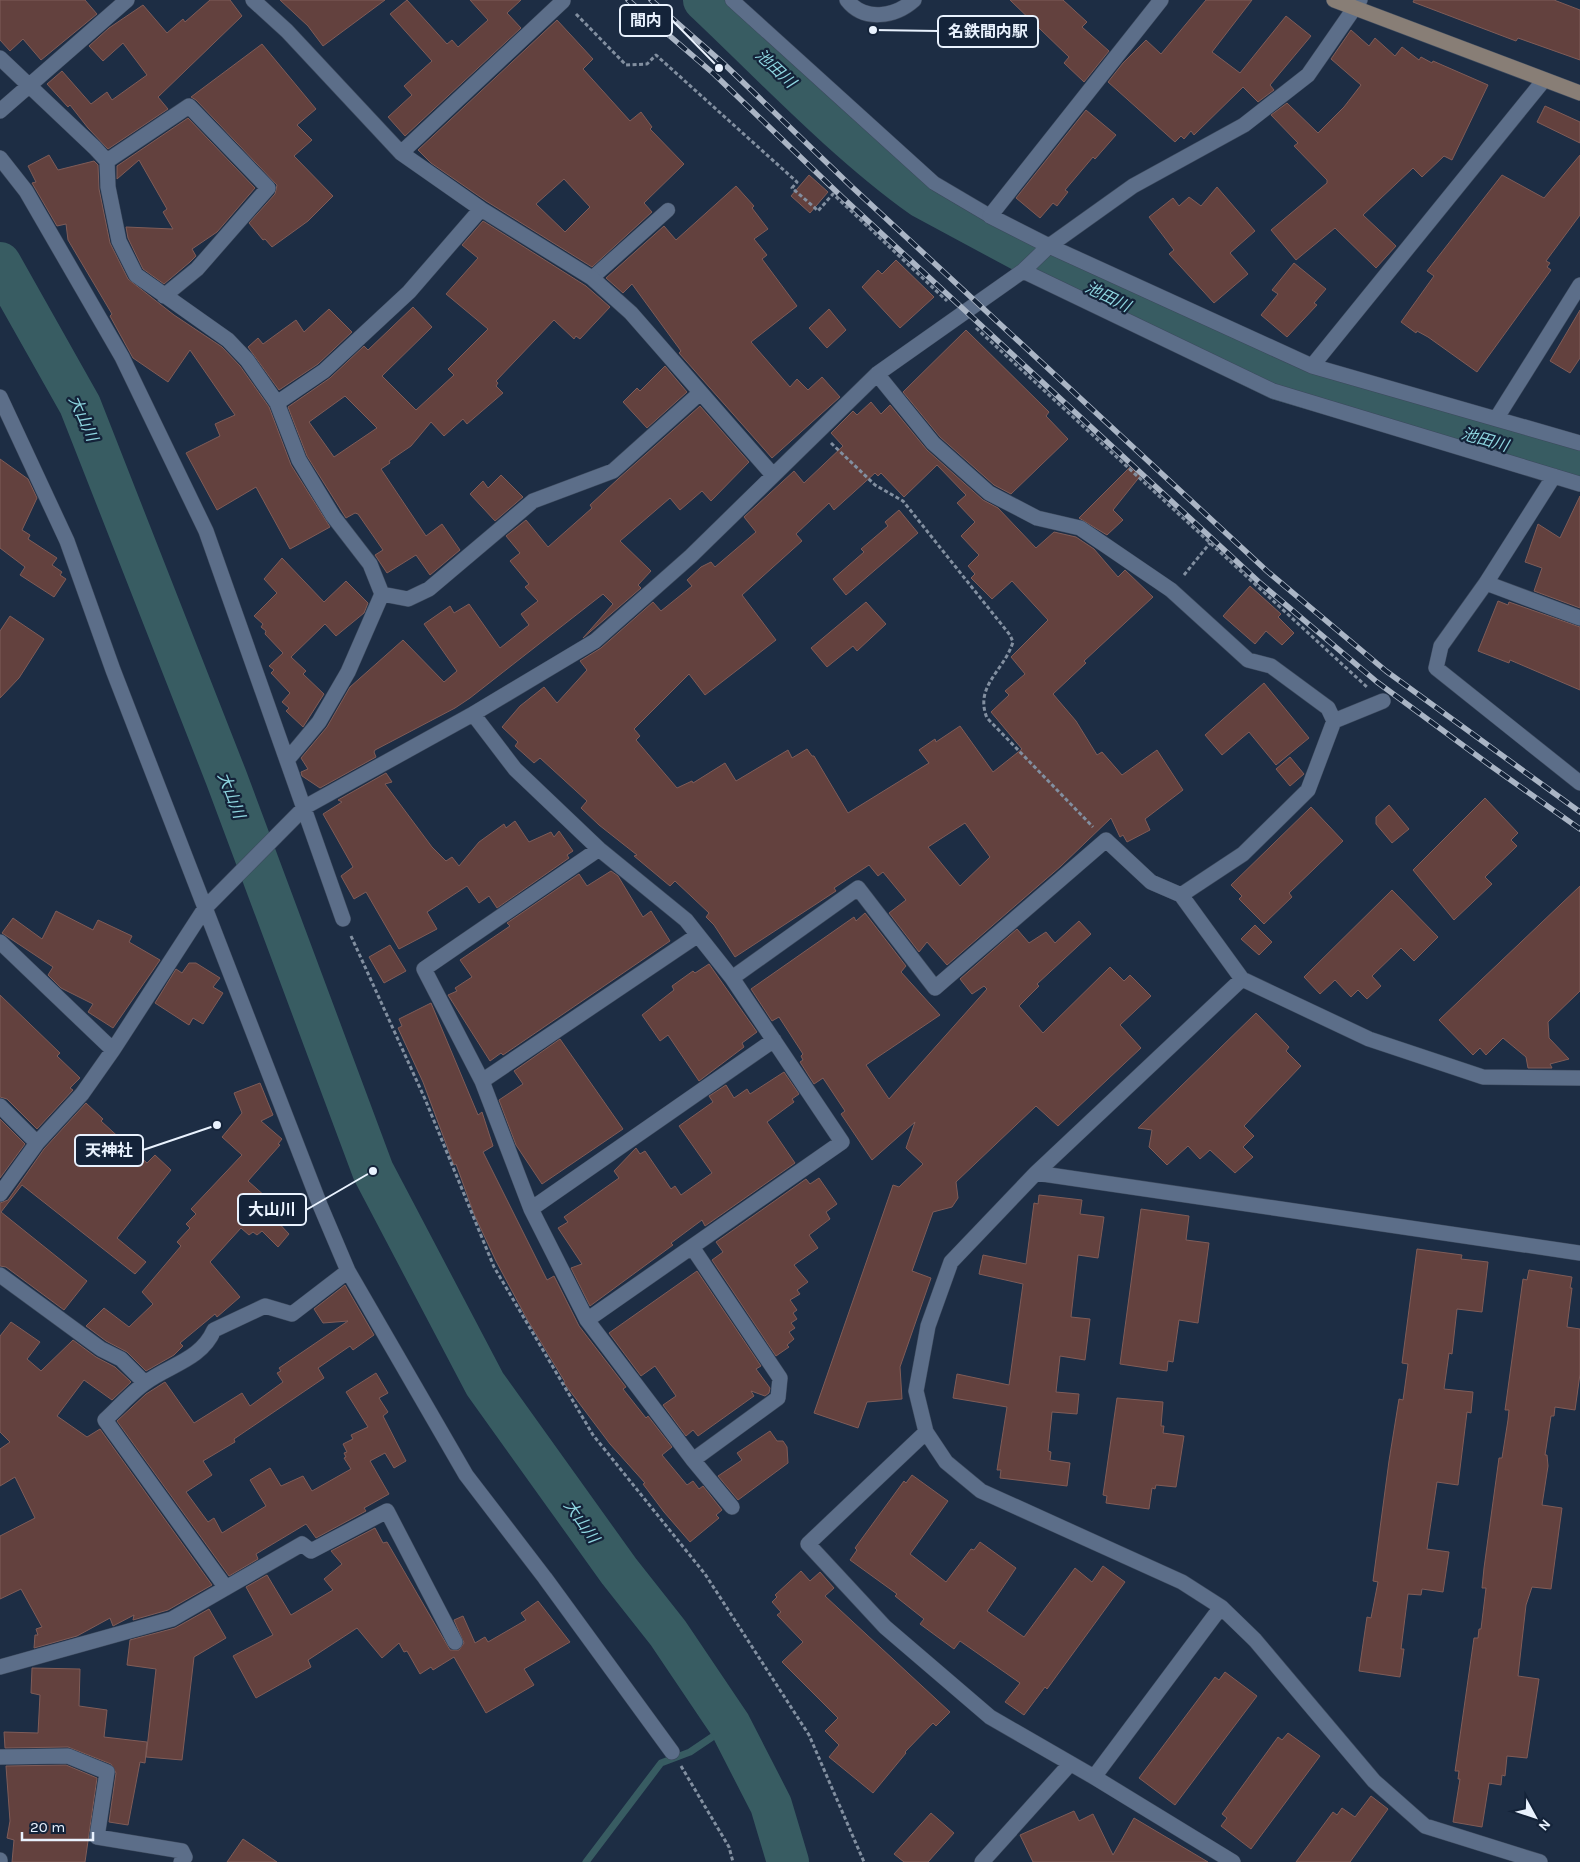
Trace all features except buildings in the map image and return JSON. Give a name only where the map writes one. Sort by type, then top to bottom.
[{"type":"street","points":[[0,111],[127,0]]},
{"type":"street","points":[[253,0],[287,31],[401,153],[481,210],[592,278],[631,313],[772,474]]},
{"type":"street","points":[[847,0],[862,12],[877,15],[892,14],[905,8],[914,0]]},
{"type":"street","points":[[1161,0],[990,216],[1048,246],[1312,366],[1580,443]]},
{"type":"street","points":[[1334,0],[1357,4],[1580,93]]},
{"type":"street","points":[[401,153],[563,1]]},
{"type":"street","points":[[0,1194],[37,1143],[82,1094],[113,1050],[206,907],[304,808],[473,714],[595,641],[691,556],[772,474],[877,374],[1024,270],[1048,246],[1133,186],[1244,125],[1308,74],[1357,4]]},
{"type":"street","points":[[0,58],[95,148],[107,162],[108,187],[119,242],[136,275],[228,340],[247,360],[277,404],[299,460],[333,516],[370,564],[382,594],[348,672],[318,722],[288,759]]},
{"type":"street","points":[[1312,366],[1544,80]]},
{"type":"street","points":[[107,162],[189,106],[268,188],[197,270],[164,296]]},
{"type":"street","points":[[0,158],[26,191],[122,357],[202,522],[288,759],[343,919]]},
{"type":"street","points":[[277,404],[324,371],[409,292],[481,210]]},
{"type":"street","points":[[1024,270],[1273,391],[1580,484]]},
{"type":"street","points":[[1496,419],[1580,285]]},
{"type":"street","points":[[877,374],[933,443],[990,493],[1037,518],[1080,528],[1172,590],[1248,660],[1271,666],[1328,708],[1334,721],[1308,790],[1243,854],[1181,895]]},
{"type":"street","points":[[382,594],[408,599],[429,589],[533,501],[613,471],[700,393]]},
{"type":"street","points":[[0,397],[67,541],[113,670],[320,1205],[348,1271],[466,1475],[545,1578],[672,1752]]},
{"type":"street","points":[[1554,476],[1486,583],[1441,646],[1436,668],[1579,779]]},
{"type":"street","points":[[1486,583],[1580,618]]},
{"type":"street","points":[[1334,721],[1383,701]]},
{"type":"street","points":[[473,714],[515,769],[599,849],[686,920],[732,978],[842,1142],[587,1320]]},
{"type":"street","points":[[732,978],[858,888],[935,988],[1106,840],[1151,882],[1181,895],[1242,979],[1369,1039],[1483,1077],[1580,1078]]},
{"type":"street","points":[[599,849],[424,968],[482,1081],[531,1209],[587,1320],[693,1460],[732,1507]]},
{"type":"street","points":[[482,1081],[698,935]]},
{"type":"street","points":[[0,942],[113,1050]]},
{"type":"street","points":[[1242,979],[1036,1173],[952,1262],[928,1326],[916,1391],[926,1432],[946,1462],[981,1490],[1182,1582],[1221,1607],[1255,1640],[1374,1781],[1425,1826],[1540,1862]]},
{"type":"street","points":[[531,1209],[774,1040]]},
{"type":"street","points":[[0,1106],[37,1143]]},
{"type":"street","points":[[1036,1173],[1580,1253]]},
{"type":"street","points":[[692,1247],[780,1378],[778,1398],[693,1460]]},
{"type":"street","points":[[226,1588],[105,1420],[145,1383],[194,1355],[208,1343],[214,1330],[265,1306],[292,1314],[348,1271]]},
{"type":"street","points":[[0,1275],[101,1349],[121,1359],[145,1383]]},
{"type":"street","points":[[926,1432],[808,1544],[885,1627],[990,1717],[1094,1777],[1233,1862]]},
{"type":"street","points":[[0,1667],[172,1619],[302,1544],[311,1551],[387,1511],[455,1642]]},
{"type":"street","points":[[1094,1777],[1221,1607]]},
{"type":"street","points":[[0,1757],[68,1756],[107,1772],[98,1836],[182,1851],[185,1857],[181,1862]]},
{"type":"street","points":[[982,1862],[1070,1764]]},
{"type":"lane","points":[[732,0],[934,183],[990,216]]},
{"type":"lane","points":[[592,278],[668,210]]},
{"type":"path","points":[[563,1],[626,65],[647,64],[656,55],[797,182],[792,188],[818,211],[833,194],[1383,701]]},
{"type":"path","points":[[819,430],[863,475],[875,485],[903,501],[1010,635],[1013,642],[1009,653],[983,692],[982,705],[987,718],[1106,840]]},
{"type":"path","points":[[1172,590],[1210,543]]},
{"type":"path","points":[[343,919],[425,1099],[494,1267],[593,1435],[705,1574],[809,1735],[864,1862]]},
{"type":"path","points":[[672,1752],[729,1847],[733,1862]]},
{"type":"waterway","name":"池田川","points":[[704,0],[837,128],[922,197],[1076,280],[1278,379],[1580,467]]},
{"type":"waterway","name":"大山川","points":[[0,263],[80,405],[226,777],[373,1171],[485,1384],[619,1571],[668,1633],[730,1725],[771,1805],[788,1862]]},
{"type":"waterway","points":[[586,1862],[661,1763],[690,1752],[730,1725]]},
{"type":"railway","points":[[628,0],[714,74],[842,197],[1259,582],[1377,682],[1580,829]]},
{"type":"railway","points":[[651,0],[723,63],[852,187],[1268,572],[1386,671],[1580,812]]},
{"type":"place","name":"名鉄間内駅","points":[[873,30]]},
{"type":"place","name":"間内","points":[[719,68]]},
{"type":"place","name":"天神社","points":[[217,1125]]},
{"type":"place","name":"大山川","points":[[373,1171]]}]
